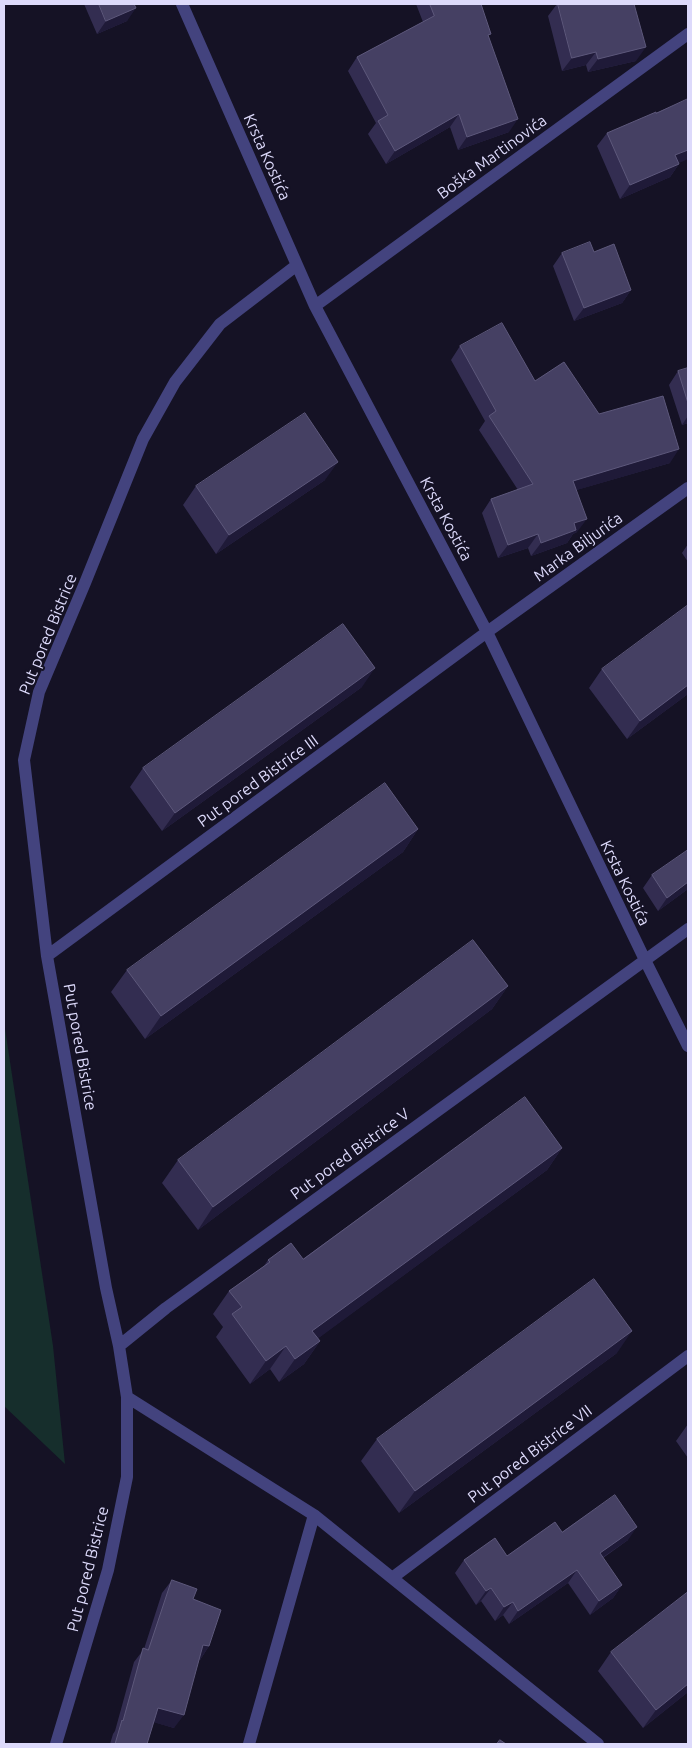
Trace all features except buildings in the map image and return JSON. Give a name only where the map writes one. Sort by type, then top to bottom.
[{"type":"street","name":"Krsta Kostića","points":[[182,4],[315,306],[487,632],[644,960],[688,1046]]},
{"type":"street","name":"Boška Martinovića","points":[[315,306],[688,34]]},
{"type":"street","name":"Put pored Bistrice","points":[[119,1346],[106,1288],[47,956],[24,760],[39,692],[86,583],[143,439],[175,382],[220,324],[297,266]]},
{"type":"street","name":"Marka Biljurića","points":[[487,632],[688,488]]},
{"type":"street","name":"Put pored Bistrice III","points":[[47,956],[487,632]]},
{"type":"street","name":"Put pored Bistrice V","points":[[119,1346],[174,1302],[688,929]]},
{"type":"street","points":[[119,1346],[127,1397],[314,1515],[598,1744]]},
{"type":"street","name":"Put pored Bistrice VII","points":[[392,1578],[688,1356]]},
{"type":"street","name":"Put pored Bistrice","points":[[56,1744],[108,1570],[126,1486],[127,1397]]},
{"type":"street","points":[[249,1744],[314,1515]]},
{"type":"green space","points":[[4,1022],[53,1346],[65,1464],[4,1406]]}]
